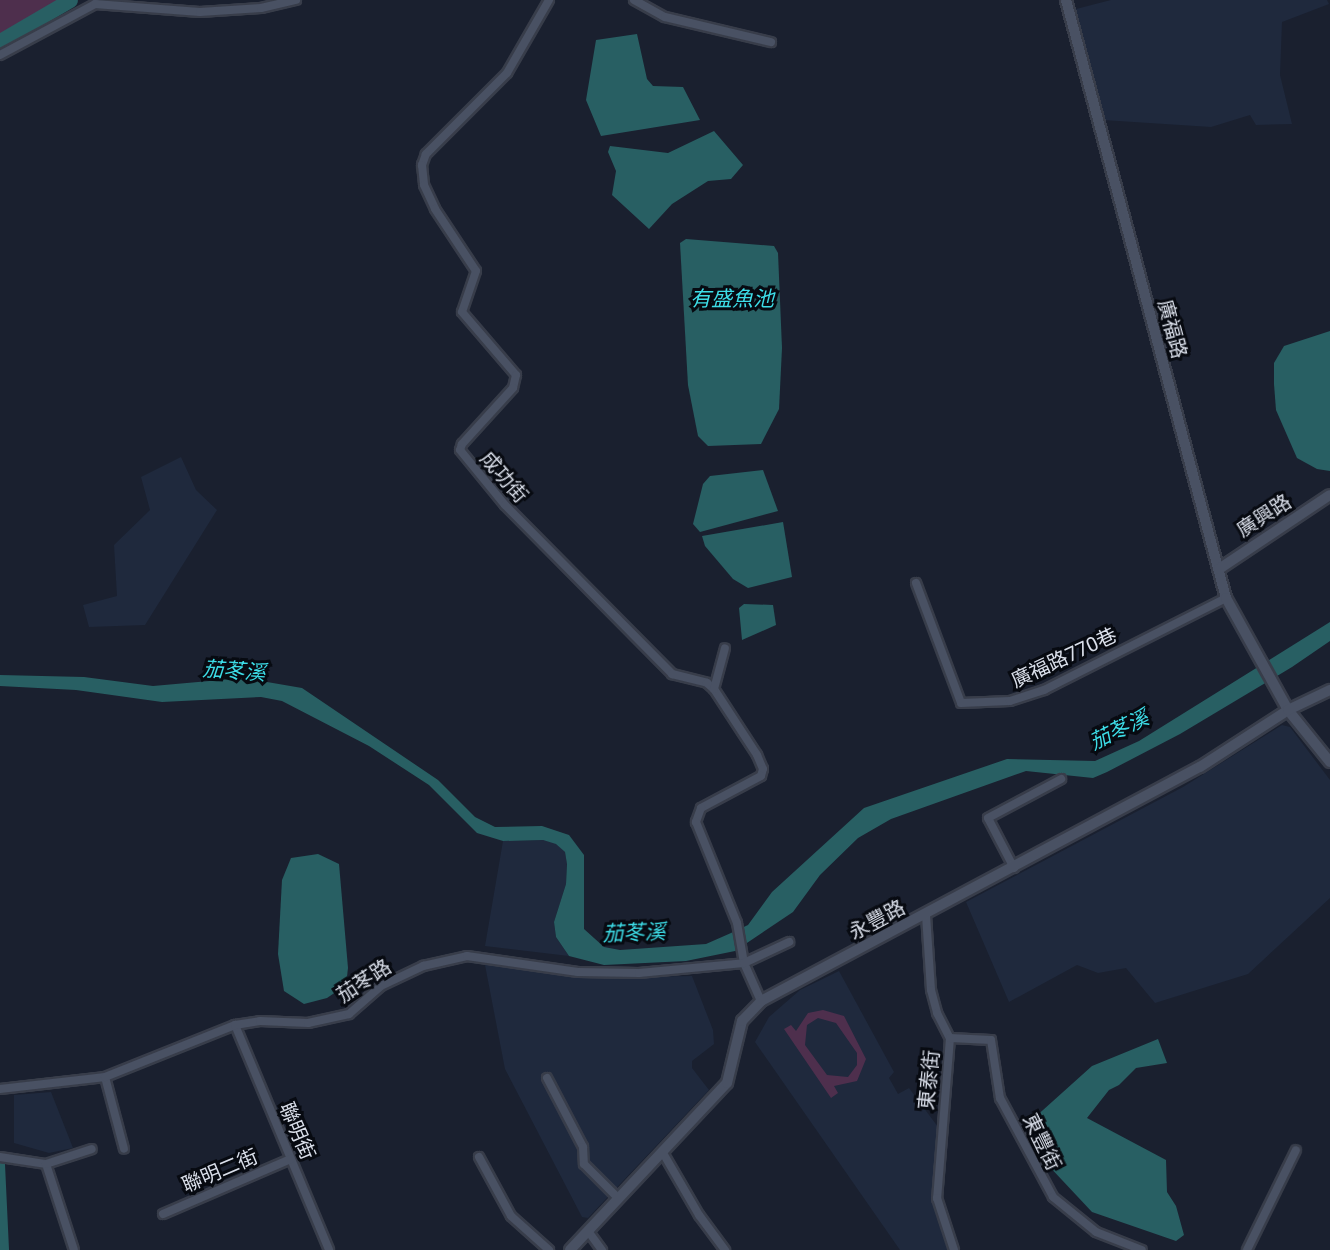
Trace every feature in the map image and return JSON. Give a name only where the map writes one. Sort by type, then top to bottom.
[{"type":"street","points":[[0,55],[95,4],[200,12],[261,8],[296,0]]},
{"type":"street","name":"成功街","points":[[549,0],[507,73],[426,154],[422,165],[424,185],[435,209],[476,271],[462,312],[516,375],[513,388],[462,444],[460,450],[505,505],[672,674],[706,683],[714,689]]},
{"type":"street","points":[[634,0],[665,17],[771,42]]},
{"type":"street","name":"廣福路","points":[[1066,0],[1226,598],[1259,662],[1288,710]]},
{"type":"street","name":"廣興路","points":[[1219,569],[1330,495]]},
{"type":"street","name":"廣福路770巷","points":[[916,583],[961,703],[1010,701],[1044,690],[1226,598]]},
{"type":"street","points":[[725,648],[714,689],[763,769],[761,776],[696,814],[696,822],[737,928],[744,963],[762,1001]]},
{"type":"street","name":"永豐路","points":[[570,1250],[727,1083],[742,1021],[762,1001],[1200,767],[1288,710],[1330,690]]},
{"type":"street","points":[[1288,710],[1330,762]]},
{"type":"street","points":[[1014,868],[988,818],[1061,779]]},
{"type":"street","name":"東泰街","points":[[926,915],[931,990],[937,1013],[950,1038],[936,1198],[954,1250]]},
{"type":"street","name":"茄苳路","points":[[4,1089],[105,1077],[234,1025],[260,1021],[315,1022],[349,1014],[381,986],[423,966],[467,956],[608,973],[700,970],[744,963],[789,942]]},
{"type":"street","name":"聯明街","points":[[234,1025],[329,1250]]},
{"type":"street","name":"東豐街","points":[[950,1038],[991,1040],[996,1052],[999,1098],[1053,1197],[1096,1232],[1142,1250]]},
{"type":"street","points":[[105,1077],[124,1149]]},
{"type":"street","points":[[547,1078],[583,1147],[584,1164],[619,1199]]},
{"type":"street","points":[[0,1157],[46,1164],[92,1149]]},
{"type":"street","points":[[1247,1250],[1296,1150]]},
{"type":"street","points":[[663,1153],[699,1215],[725,1250]]},
{"type":"street","points":[[479,1157],[511,1216],[549,1250]]},
{"type":"street","name":"聯明二街","points":[[162,1214],[291,1160]]},
{"type":"street","points":[[46,1164],[74,1250]]},
{"type":"street","points":[[588,1232],[602,1250]]},
{"type":"shaded area","points":[[0,0],[60,0],[0,36]]},
{"type":"shaded area","points":[[1111,0],[1327,0],[1329,4],[1282,22],[1280,75],[1292,124],[1256,125],[1250,115],[1211,127],[1103,120],[1076,9]]},
{"type":"shaded area","points":[[181,457],[196,490],[217,510],[145,625],[89,627],[83,605],[117,596],[114,545],[150,510],[141,477]]},
{"type":"shaded area","points":[[1282,725],[1290,727],[1330,780],[1330,898],[1248,974],[1155,1003],[1126,968],[1098,973],[1077,965],[1009,1002],[966,902],[1183,787]]},
{"type":"shaded area","points":[[543,840],[556,843],[565,852],[566,884],[554,922],[556,937],[569,956],[485,946],[503,841]]},
{"type":"shaded area","points":[[489,962],[629,977],[692,976],[713,1030],[714,1044],[692,1061],[692,1068],[709,1090],[588,1218],[582,1217],[505,1069],[485,965]]},
{"type":"shaded area","points":[[839,971],[894,1072],[889,1078],[898,1094],[909,1088],[938,1127],[934,1209],[951,1250],[900,1250],[755,1042],[769,1017],[800,990]]},
{"type":"shaded area","points":[[823,1010],[844,1016],[866,1059],[857,1081],[834,1086],[838,1093],[831,1098],[784,1029],[791,1025],[796,1031],[808,1013]],"holes":[[[818,1018],[836,1023],[857,1053],[857,1065],[848,1077],[827,1075],[805,1045],[807,1025]]]},
{"type":"shaded area","points":[[51,1092],[73,1148],[49,1153],[14,1143],[14,1095]]},
{"type":"water","points":[[637,34],[647,79],[653,86],[683,87],[700,120],[601,136],[586,100],[596,40]]},
{"type":"water","points":[[714,131],[743,165],[731,179],[708,181],[672,204],[649,229],[612,195],[616,171],[608,152],[610,146],[668,153]]},
{"type":"water","name":"有盛魚池","points":[[686,239],[774,246],[778,253],[782,348],[779,409],[761,444],[708,446],[698,436],[688,385],[680,243]]},
{"type":"water","points":[[1330,331],[1330,471],[1317,469],[1297,458],[1276,410],[1274,363],[1284,346]]},
{"type":"water","points":[[763,470],[778,511],[700,532],[693,524],[703,484],[710,476]]},
{"type":"water","points":[[783,522],[792,577],[748,588],[733,579],[705,546],[702,536]]},
{"type":"water","points":[[744,604],[773,605],[776,625],[742,640],[739,608]]},
{"type":"water","points":[[1330,622],[1330,641],[1292,667],[1180,734],[1107,772],[1093,778],[1026,771],[891,819],[858,838],[820,875],[793,912],[735,951],[686,961],[604,965],[569,956],[556,937],[554,922],[566,884],[567,864],[565,852],[556,844],[543,840],[503,841],[477,833],[429,785],[369,746],[282,701],[261,697],[162,702],[76,690],[0,686],[0,675],[84,677],[153,686],[243,678],[302,688],[438,780],[475,817],[495,827],[542,826],[569,835],[584,855],[584,929],[604,947],[620,950],[706,944],[731,933],[748,925],[772,892],[864,808],[1007,759],[1095,761],[1139,741]]},
{"type":"water","points":[[318,854],[339,864],[348,968],[346,985],[327,998],[304,1004],[284,991],[278,954],[282,880],[291,858]]},
{"type":"water","points":[[1158,1039],[1167,1063],[1136,1068],[1119,1085],[1109,1090],[1087,1118],[1166,1160],[1167,1192],[1176,1206],[1184,1235],[1176,1241],[1092,1212],[1047,1164],[1033,1119],[1092,1066]]},
{"type":"waterway","points":[[0,41],[70,0]]},
{"type":"waterway","points":[[0,1164],[4,1250]]},
{"type":"water label","name":"茄苳溪","points":[[234,671]]},
{"type":"water label","name":"茄苳溪","points":[[1119,730]]},
{"type":"water label","name":"茄苳溪","points":[[634,933]]}]
